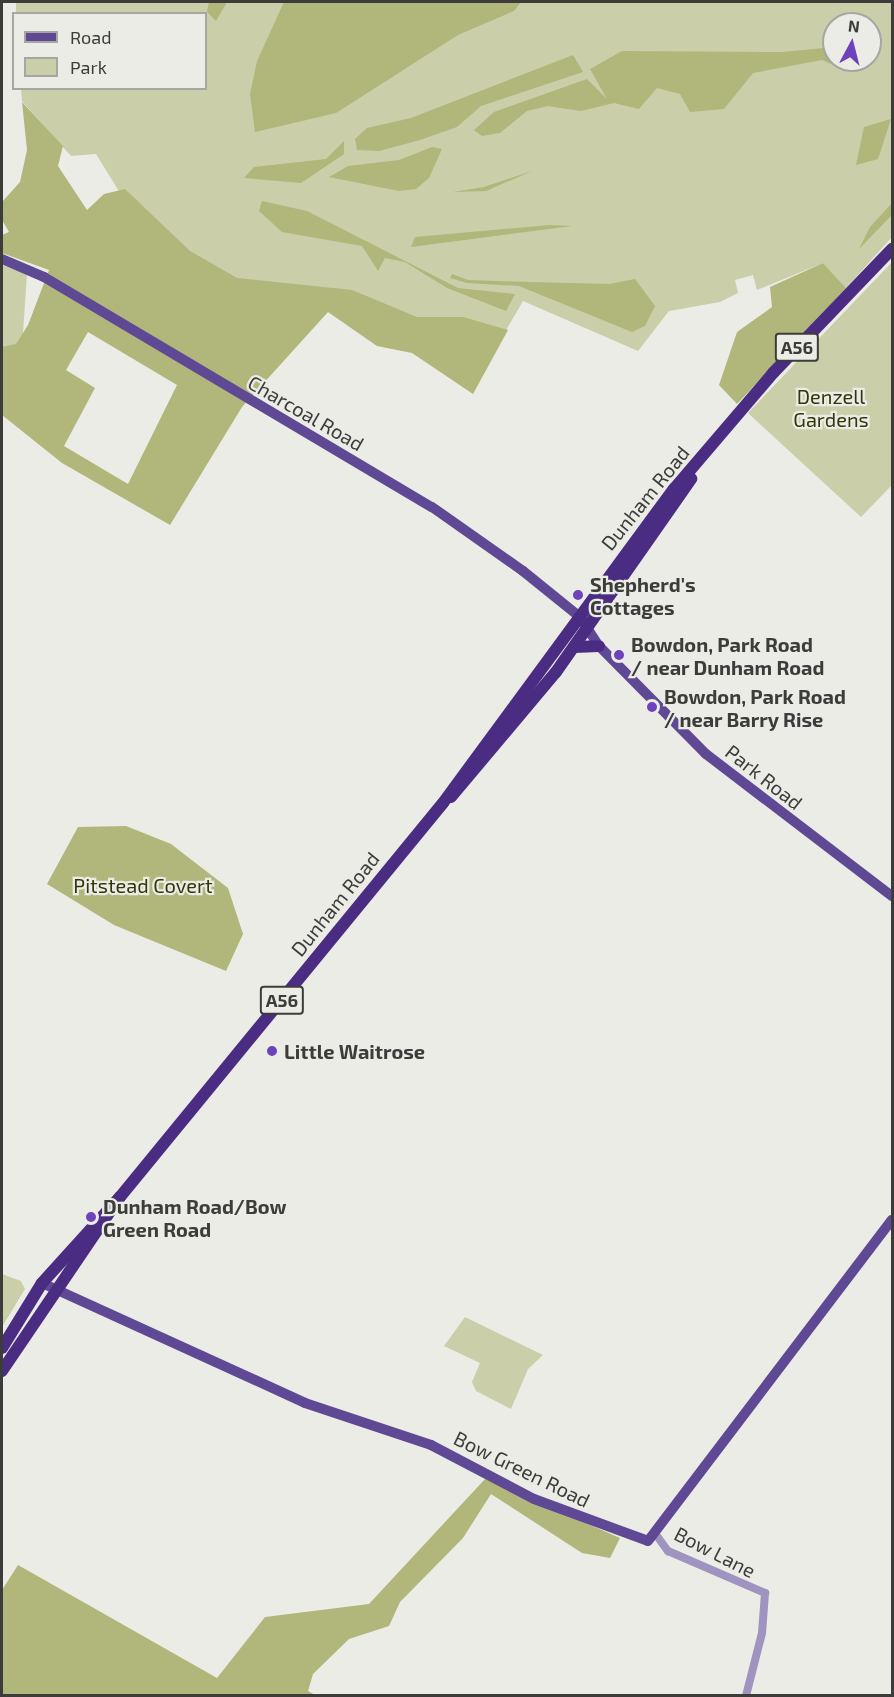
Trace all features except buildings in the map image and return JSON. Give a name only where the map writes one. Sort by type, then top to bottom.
[{"type":"highway","name":"Dunham Road","points":[[2,1348],[42,1283],[120,1197],[443,803],[556,652],[640,532],[772,373],[892,249]]},
{"type":"highway","name":"Dunham Road","points":[[443,803],[505,737],[574,647],[709,451]]},
{"type":"highway","points":[[580,617],[607,599]]},
{"type":"highway","points":[[556,652],[576,632],[586,631]]},
{"type":"highway","points":[[574,647],[598,646]]},
{"type":"highway","name":"Dunham Road","points":[[2,1371],[53,1290],[120,1197]]},
{"type":"main road","name":"Charcoal Road","points":[[2,259],[44,277],[432,507],[580,617]]},
{"type":"main road","name":"Park Road","points":[[580,617],[586,631],[598,646],[715,761],[892,896]]},
{"type":"main road","points":[[657,1536],[892,1220]]},
{"type":"main road","name":"Bow Green Road","points":[[42,1283],[53,1290],[305,1403],[440,1449],[525,1494],[618,1534],[648,1541],[657,1536]]},
{"type":"street","name":"Bow Lane","points":[[657,1536],[668,1551],[765,1593],[762,1633],[746,1695]]},
{"type":"green space","points":[[16,2],[892,2],[892,237],[846,288],[823,263],[757,290],[753,275],[735,280],[738,293],[720,302],[669,311],[638,351],[523,301],[495,349],[352,304],[226,292],[138,222],[96,154],[71,156],[22,101],[21,90],[207,90],[207,12],[16,12]]},
{"type":"green space","points":[[209,2],[227,2],[216,21],[207,12]]},
{"type":"green space","points":[[284,2],[521,2],[514,11],[458,35],[336,113],[255,132],[250,94],[257,61]]},
{"type":"green space","points":[[822,48],[822,60],[753,73],[724,109],[690,112],[680,94],[657,88],[639,109],[614,103],[581,111],[548,106],[527,111],[500,133],[482,136],[474,130],[494,112],[587,79],[607,99],[590,69],[622,51],[782,52]]},
{"type":"green space","points":[[573,55],[583,72],[481,106],[457,127],[420,140],[379,151],[357,150],[355,139],[367,128],[411,118]]},
{"type":"green space","points":[[22,102],[63,146],[58,166],[87,210],[104,194],[125,189],[190,251],[237,278],[352,290],[417,317],[463,317],[508,330],[473,394],[412,353],[377,346],[328,312],[242,407],[170,525],[62,463],[2,415],[2,347],[16,344],[28,325],[49,270],[2,253],[2,235],[9,232],[2,220],[2,202],[20,182],[27,150]],"holes":[[[88,332],[177,385],[128,484],[64,446],[95,388],[66,370]]]},
{"type":"green space","points":[[891,119],[878,159],[856,165],[864,127]]},
{"type":"green space","points":[[344,141],[344,154],[301,183],[244,178],[254,167],[326,159]]},
{"type":"green space","points":[[432,147],[442,149],[429,178],[416,189],[399,191],[329,177],[348,166],[399,160]]},
{"type":"green space","points":[[532,171],[486,191],[453,192],[484,187]]},
{"type":"green space","points":[[262,201],[307,211],[458,288],[515,294],[506,311],[447,288],[405,262],[385,258],[378,271],[362,246],[282,232],[259,211]]},
{"type":"green space","points":[[892,203],[892,215],[859,249],[870,227]]},
{"type":"green space","points":[[550,225],[572,226],[411,247],[415,237]]},
{"type":"green space","name":"Denzell Gardens","points":[[892,262],[892,485],[861,517],[748,413]]},
{"type":"green space","points":[[823,263],[846,288],[737,404],[719,385],[737,332],[772,307],[770,287]]},
{"type":"green space","points":[[2,265],[27,274],[21,361],[2,403]]},
{"type":"green space","points":[[452,274],[468,280],[529,282],[609,284],[635,279],[655,306],[645,326],[632,332],[519,286],[467,283],[450,278]]},
{"type":"green space","name":"Pitstead Covert","points":[[126,826],[171,844],[228,888],[243,934],[226,971],[114,925],[47,884],[78,827]]},
{"type":"green space","points":[[2,1274],[21,1281],[25,1289],[2,1327]]},
{"type":"green space","points":[[465,1317],[543,1355],[528,1369],[511,1409],[476,1391],[472,1382],[480,1363],[444,1346]]},
{"type":"green space","points":[[485,1479],[620,1538],[610,1558],[582,1553],[491,1494],[463,1538],[400,1602],[389,1626],[349,1639],[313,1674],[308,1691],[315,1695],[2,1695],[2,1590],[18,1565],[217,1678],[265,1617],[369,1604]]},
{"type":"place","name":"Shepherd's Cottages","points":[[578,595]]},
{"type":"place","name":"Bowdon, Park Road / near Dunham Road","points":[[619,655]]},
{"type":"place","name":"Bowdon, Park Road / near Barry Rise","points":[[652,707]]},
{"type":"place","name":"Little Waitrose","points":[[272,1051]]},
{"type":"place","name":"Dunham Road/Bow Green Road","points":[[91,1217]]}]
